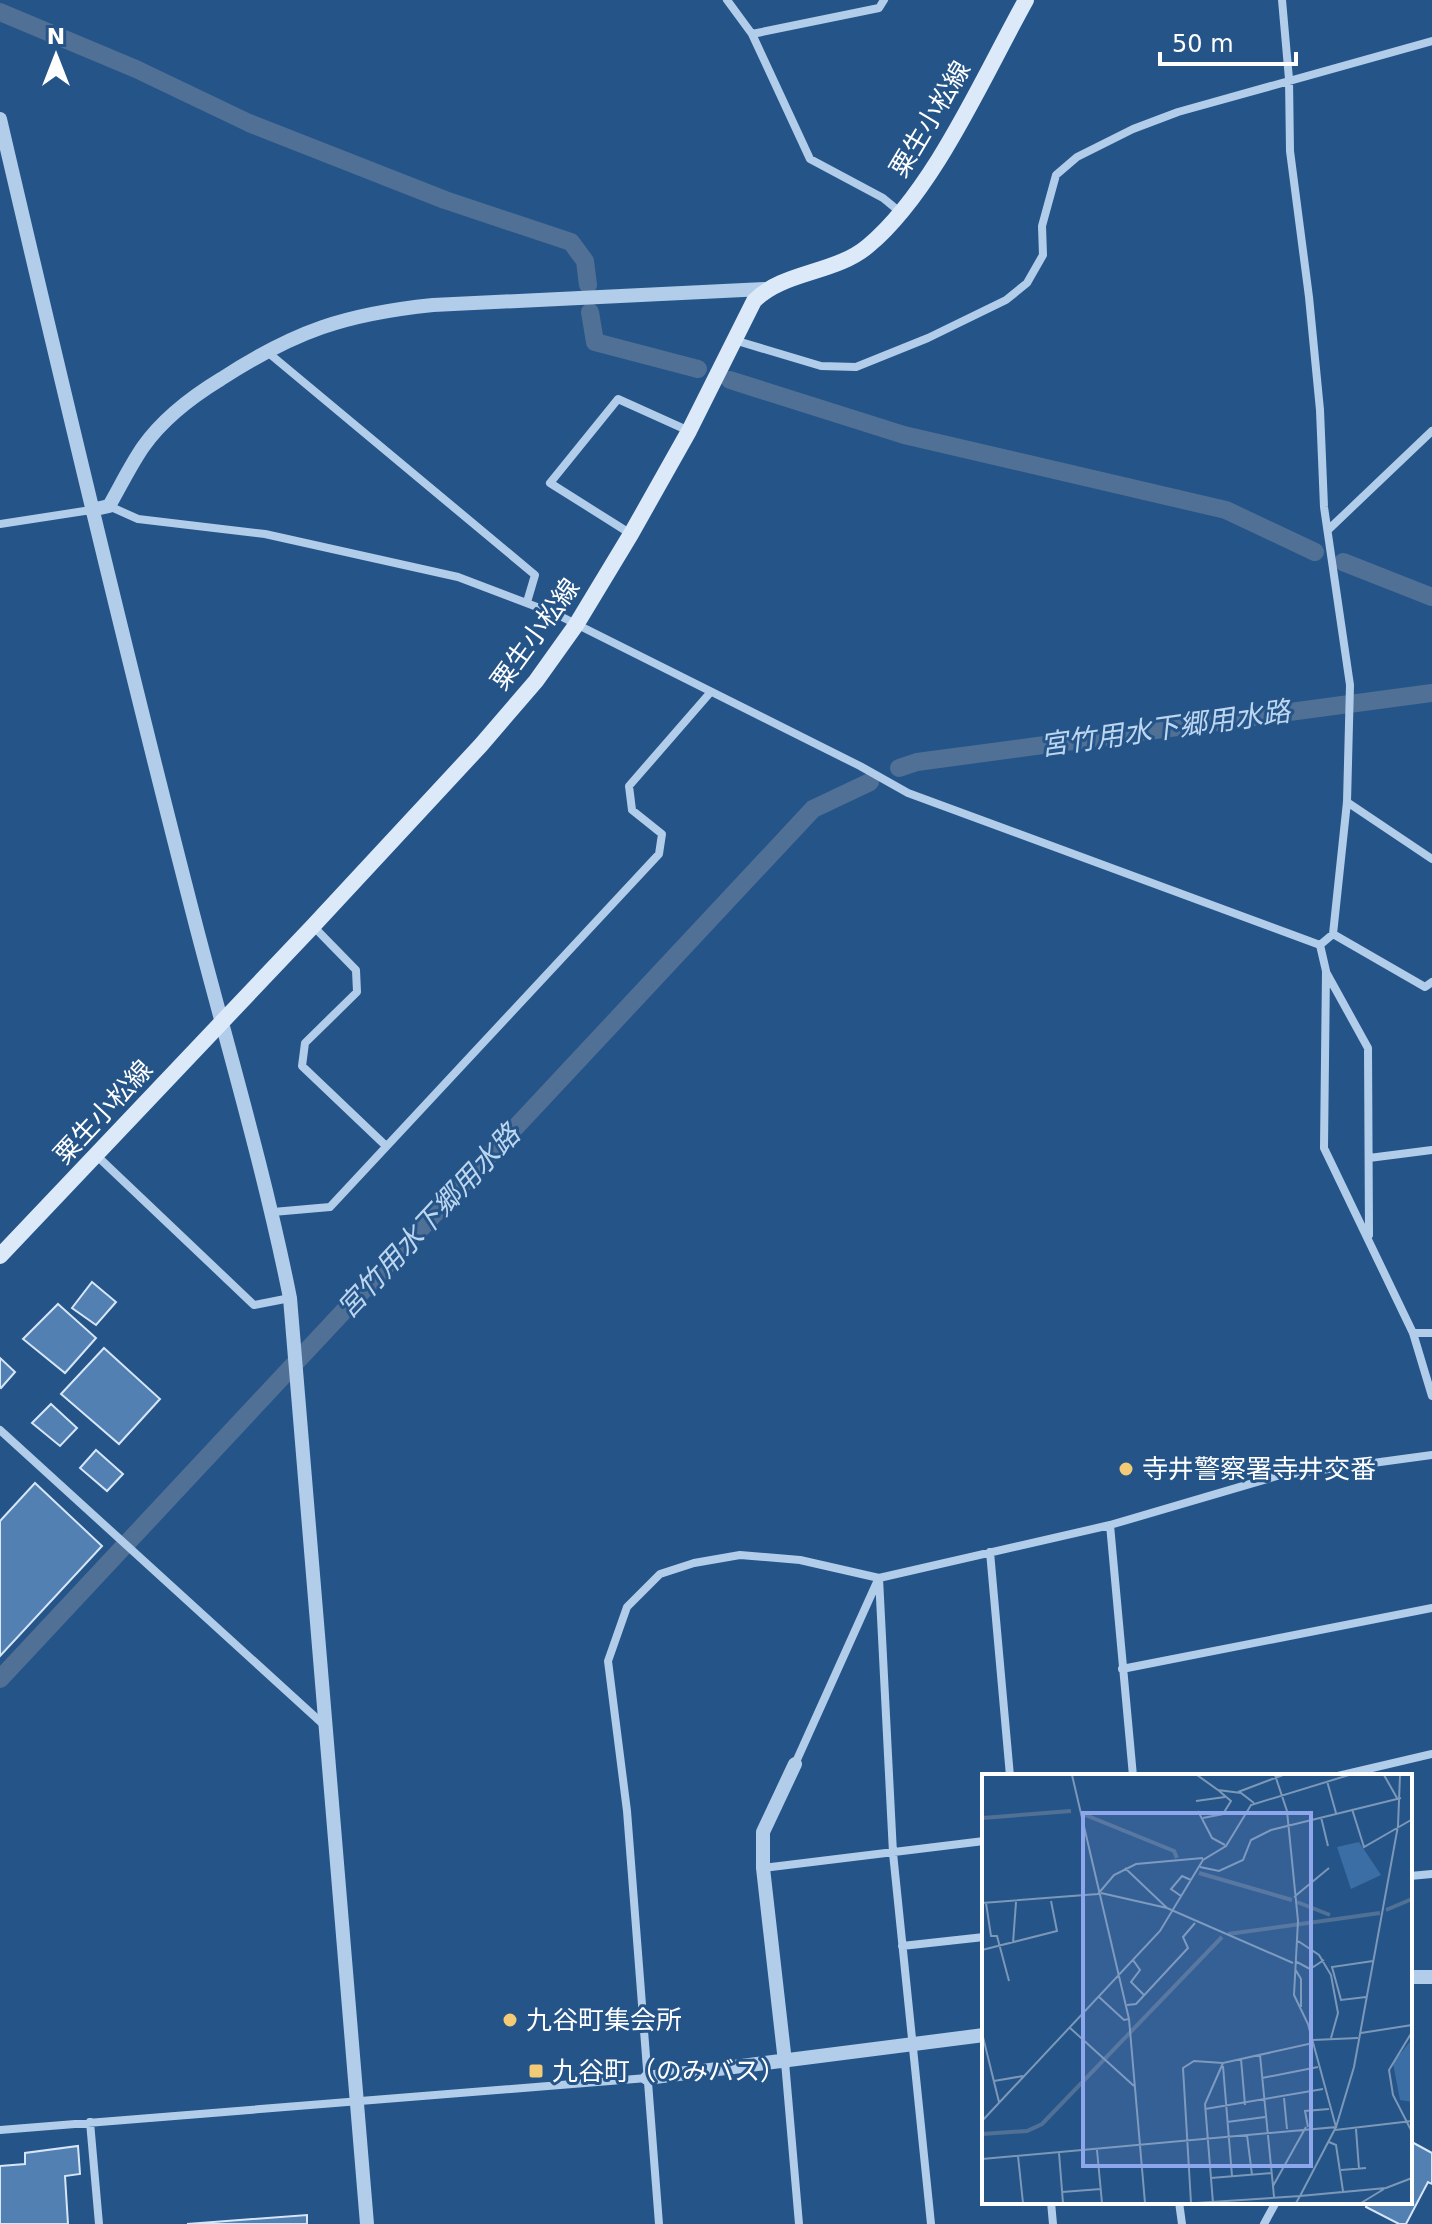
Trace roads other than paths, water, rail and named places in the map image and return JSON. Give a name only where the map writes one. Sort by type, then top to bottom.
[{"type":"main road","name":"粟生小松線","points":[[0,1256],[313,926],[481,745],[536,681],[576,625],[631,534],[689,431],[754,301],[766,289],[834,267],[868,247],[900,212],[929,173],[1026,0]]},
{"type":"street","points":[[727,0],[752,34],[810,159],[883,198],[900,212]]},
{"type":"street","points":[[752,34],[879,8],[884,0]]},
{"type":"street","points":[[1282,0],[1289,79],[1290,151],[1309,297],[1328,530],[1350,685],[1347,802],[1336,881],[1333,934],[1320,945]]},
{"type":"street","points":[[733,340],[821,366],[856,367],[928,338],[1006,300],[1027,283],[1043,255],[1042,226],[1056,175],[1077,157],[1133,129],[1178,112],[1432,41]]},
{"type":"street","points":[[0,119],[91,510],[221,1021],[273,1212],[290,1298],[367,2224]]},
{"type":"street","points":[[109,506],[144,445],[194,396],[265,350],[333,322],[383,311],[766,289]]},
{"type":"street","points":[[265,350],[535,575],[527,602]]},
{"type":"street","points":[[631,534],[550,483],[618,399],[689,431]]},
{"type":"street","points":[[1328,530],[1432,431]]},
{"type":"street","points":[[0,524],[109,506],[138,519],[265,534],[458,577],[527,602],[576,625],[709,694],[860,766],[908,793],[1320,945]]},
{"type":"street","points":[[273,1212],[330,1207],[659,854],[662,834],[632,810],[629,786],[709,694]]},
{"type":"street","points":[[1347,802],[1431,856]]},
{"type":"street","points":[[313,926],[356,970],[357,992],[305,1043],[302,1066],[385,1145]]},
{"type":"street","points":[[1333,934],[1425,987],[1432,982]]},
{"type":"street","points":[[1320,945],[1326,971],[1324,1148],[1413,1333],[1432,1396]]},
{"type":"street","points":[[1326,971],[1368,1048],[1369,1239]]},
{"type":"street","points":[[1369,1158],[1432,1150]]},
{"type":"street","points":[[96,1155],[254,1305],[290,1298]]},
{"type":"street","points":[[1413,1333],[1432,1333]]},
{"type":"street","points":[[0,1430],[135,1556],[328,1728]]},
{"type":"street","points":[[659,2224],[627,1811],[608,1661],[627,1607],[660,1574],[694,1563],[740,1555],[800,1560],[879,1578],[1110,1525],[1277,1476],[1432,1455]]},
{"type":"street","points":[[1110,1525],[1133,1774]]},
{"type":"street","points":[[990,1552],[1010,1774]]},
{"type":"street","points":[[799,2224],[763,1868],[763,1832],[879,1578]]},
{"type":"street","points":[[879,1578],[893,1853],[931,2224]]},
{"type":"street","points":[[1122,1669],[1432,1608]]},
{"type":"street","points":[[1347,1774],[1432,1754]]},
{"type":"street","points":[[763,1868],[982,1841]]},
{"type":"street","points":[[1412,1876],[1432,1874]]},
{"type":"street","points":[[902,1946],[982,1937]]},
{"type":"street","points":[[1412,1975],[1432,1977]]},
{"type":"street","points":[[0,2130],[647,2078],[914,2047],[982,2035]]},
{"type":"street","points":[[90,2122],[99,2224]]},
{"type":"street","points":[[1051,2204],[1053,2224]]},
{"type":"street","points":[[1179,2204],[1182,2224]]},
{"type":"street","points":[[1264,2224],[1275,2204]]},
{"type":"waterway","points":[[0,12],[136,69],[249,123],[445,200],[571,242],[585,261],[588,285]]},
{"type":"waterway","points":[[590,312],[595,342],[698,369]]},
{"type":"waterway","points":[[730,380],[904,435],[1226,510],[1315,552]]},
{"type":"waterway","points":[[1343,562],[1432,597]]},
{"type":"waterway","name":"宮竹用水下郷用水路","points":[[899,768],[917,762],[1432,693]]},
{"type":"waterway","name":"宮竹用水下郷用水路","points":[[0,1679],[813,809],[870,782]]},
{"type":"place","name":"寺井警察署寺井交番","points":[[1126,1469]]},
{"type":"place","name":"九谷町集会所","points":[[510,2020]]},
{"type":"place","name":"九谷町（のみバス）","points":[[536,2071]]}]
